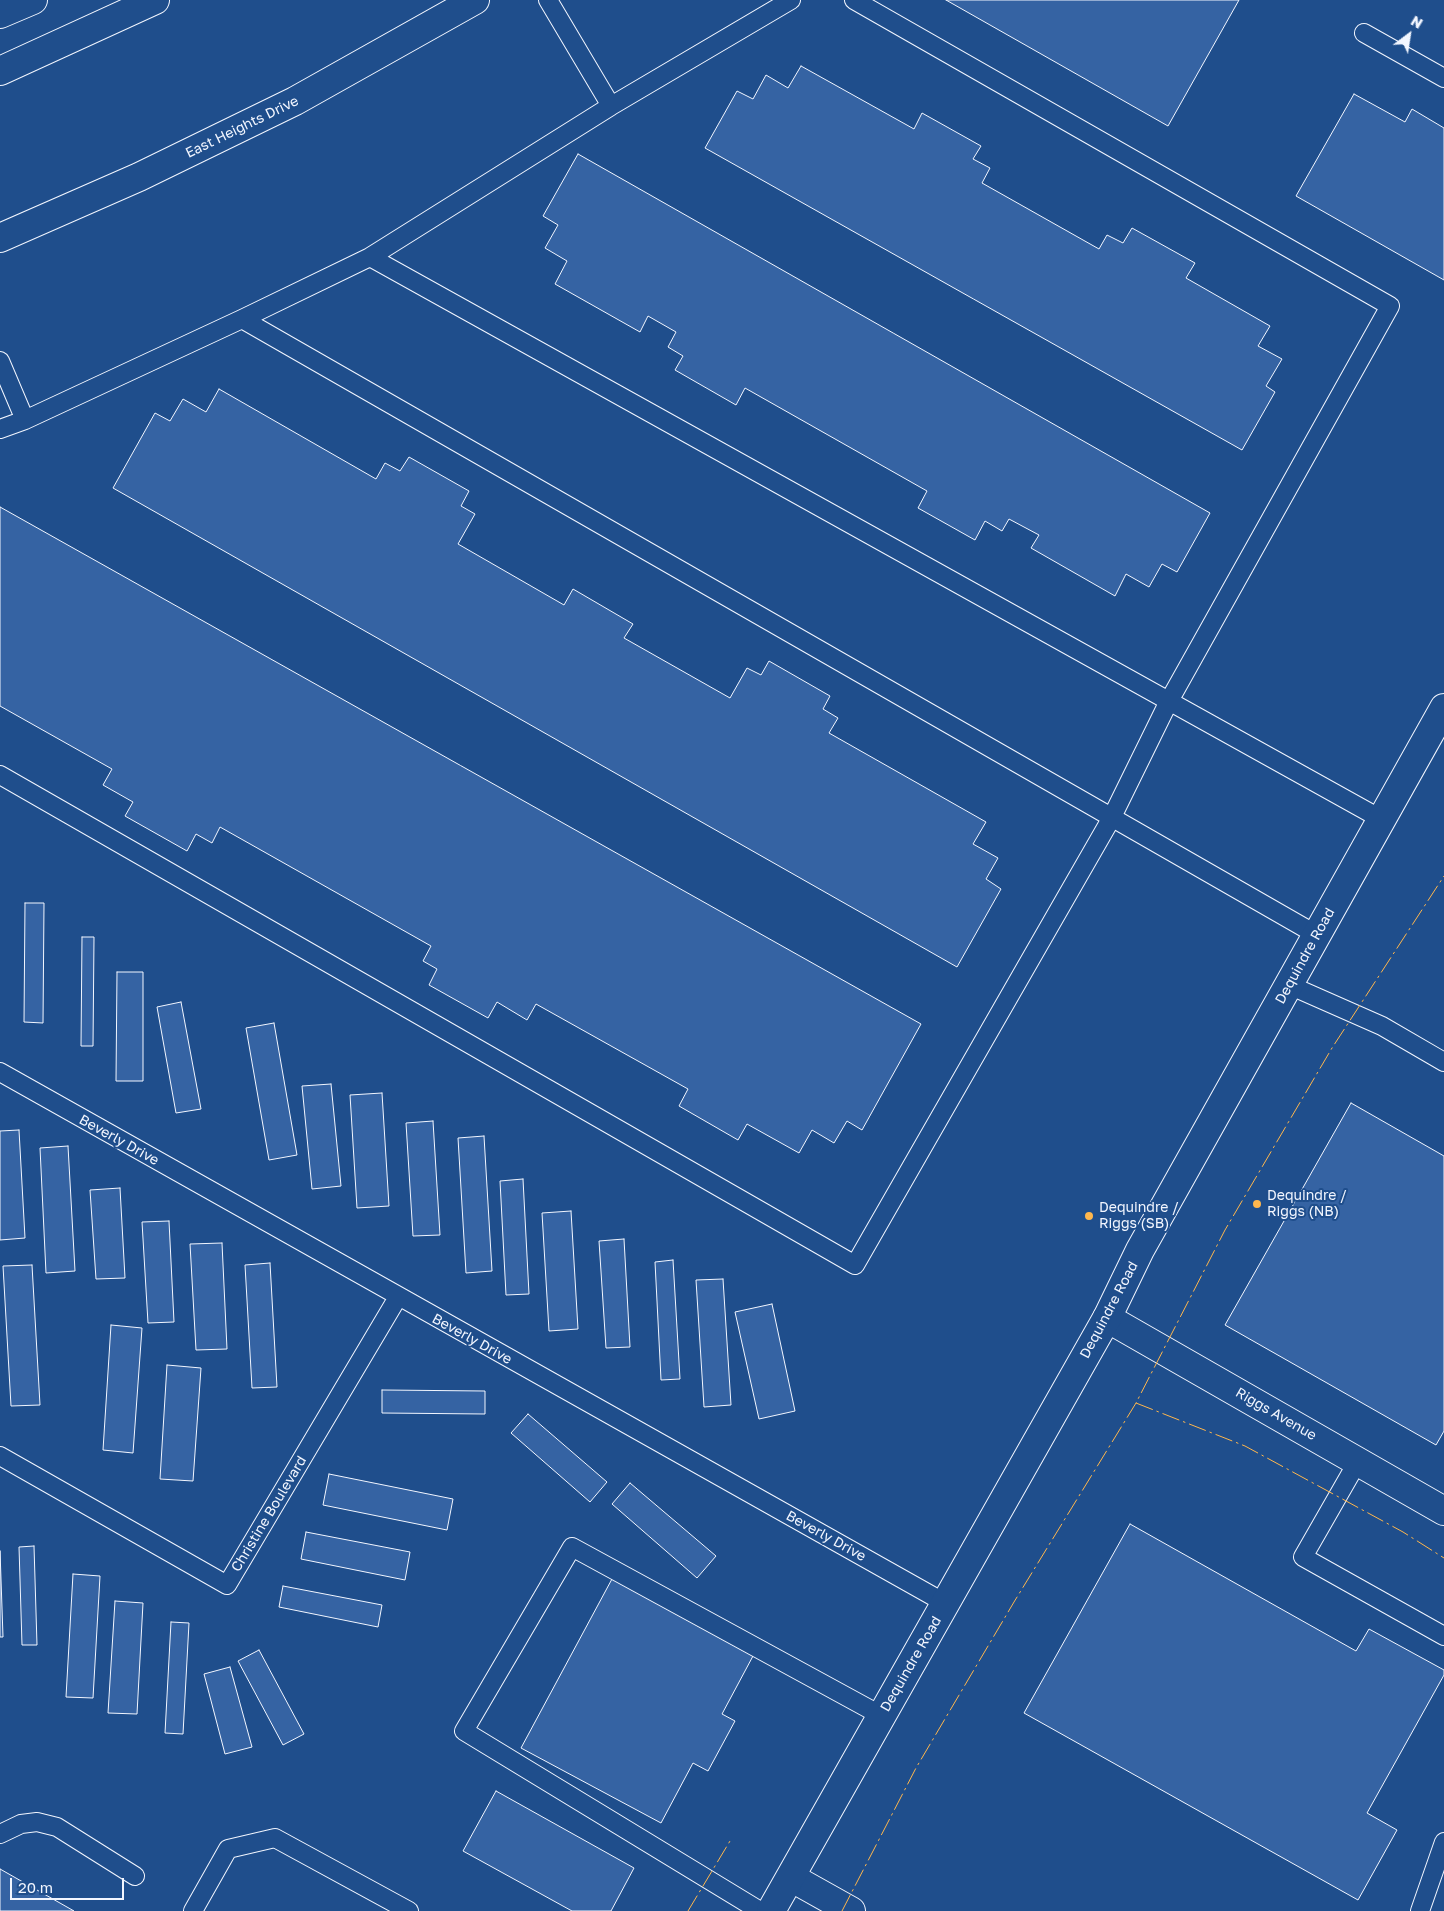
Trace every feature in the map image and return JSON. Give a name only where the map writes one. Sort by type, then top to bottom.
[{"type":"main road","points":[[0,14],[34,0]]},
{"type":"main road","points":[[0,71],[155,0]]},
{"type":"main road","name":"East Heights Drive","points":[[0,238],[139,177],[295,101],[475,0]]},
{"type":"main road","name":"Dequindre Road","points":[[771,1911],[792,1878],[833,1800],[1107,1318],[1140,1250],[1444,708]]},
{"type":"main road","name":"Riggs Avenue","points":[[1107,1318],[1444,1511]]},
{"type":"main road","points":[[792,1878],[851,1911]]},
{"type":"lane","points":[[548,0],[611,106]]},
{"type":"lane","points":[[0,429],[25,420],[370,257],[611,106],[791,0]]},
{"type":"lane","points":[[0,776],[855,1265],[1111,819],[1169,701],[1390,306],[854,0]]},
{"type":"lane","points":[[1364,33],[1444,78]]},
{"type":"lane","points":[[370,257],[1381,819]]},
{"type":"lane","points":[[242,319],[1111,819],[1317,935]]},
{"type":"lane","points":[[0,361],[25,420]]},
{"type":"lane","points":[[1289,985],[1382,1026],[1444,1062]]},
{"type":"lane","name":"Beverly Drive","points":[[0,1072],[946,1603]]},
{"type":"lane","name":"Christine Boulevard","points":[[0,1456],[227,1585],[398,1297]]},
{"type":"lane","points":[[1358,1461],[1303,1557],[1444,1636]]},
{"type":"lane","points":[[760,1911],[464,1731],[572,1547],[882,1716]]},
{"type":"lane","points":[[0,1834],[7,1829],[21,1824],[37,1822],[57,1827],[135,1876]]},
{"type":"lane","points":[[193,1911],[228,1849],[275,1838],[409,1911]]},
{"type":"lane","points":[[1420,1911],[1444,1842]]},
{"type":"building","points":[[946,0],[1239,0],[1168,126]]},
{"type":"building","points":[[801,66],[914,129],[922,113],[981,146],[973,159],[990,168],[982,183],[1099,249],[1107,235],[1123,243],[1132,228],[1195,263],[1186,278],[1270,326],[1258,346],[1282,359],[1266,386],[1275,392],[1242,450],[705,148],[737,91],[753,99],[766,75],[788,88]]},
{"type":"building","points":[[1354,94],[1405,122],[1412,109],[1444,128],[1444,280],[1296,196]]},
{"type":"building","points":[[578,154],[1210,513],[1177,572],[1162,564],[1149,587],[1126,574],[1115,596],[1031,548],[1039,535],[1009,519],[1002,531],[985,521],[975,540],[918,508],[927,491],[745,388],[736,405],[675,370],[683,356],[668,347],[676,332],[648,316],[640,332],[555,284],[567,261],[545,248],[558,225],[543,216]]},
{"type":"building","points":[[219,389],[376,479],[385,463],[400,471],[409,457],[469,491],[461,506],[475,514],[458,544],[564,605],[573,589],[633,624],[624,638],[730,698],[747,668],[761,675],[769,661],[830,696],[823,709],[838,718],[829,733],[986,822],[973,844],[998,858],[986,879],[1001,889],[957,967],[113,488],[155,413],[170,421],[183,399],[206,412]]},
{"type":"building","points":[[0,507],[921,1024],[862,1130],[847,1121],[834,1143],[812,1130],[799,1153],[747,1124],[738,1140],[679,1106],[688,1089],[536,1004],[527,1020],[497,1002],[488,1018],[429,985],[437,969],[423,961],[431,946],[220,827],[212,843],[196,834],[187,851],[125,816],[133,802],[103,785],[112,769],[0,706]]},
{"type":"building","points":[[25,903],[44,903],[43,1023],[24,1022]]},
{"type":"building","points":[[82,937],[94,937],[93,1046],[81,1046]]},
{"type":"building","points":[[117,972],[143,972],[143,1081],[116,1081]]},
{"type":"building","points":[[181,1002],[201,1109],[176,1113],[157,1007]]},
{"type":"building","points":[[274,1023],[297,1155],[269,1160],[246,1028]]},
{"type":"building","points":[[331,1084],[341,1186],[312,1189],[302,1086]]},
{"type":"building","points":[[382,1093],[389,1206],[357,1208],[350,1095]]},
{"type":"building","points":[[1351,1103],[1444,1156],[1444,1431],[1436,1445],[1225,1325]]},
{"type":"building","points":[[433,1121],[440,1235],[413,1236],[406,1123]]},
{"type":"building","points":[[19,1130],[25,1238],[0,1240],[0,1131]]},
{"type":"building","points":[[484,1136],[492,1271],[466,1273],[458,1138]]},
{"type":"building","points":[[68,1146],[75,1271],[46,1273],[40,1148]]},
{"type":"building","points":[[523,1179],[529,1294],[506,1295],[500,1181]]},
{"type":"building","points":[[120,1188],[125,1278],[96,1279],[90,1190]]},
{"type":"building","points":[[571,1211],[578,1329],[549,1331],[542,1213]]},
{"type":"building","points":[[169,1221],[174,1322],[148,1323],[142,1222]]},
{"type":"building","points":[[624,1239],[630,1347],[606,1348],[599,1241]]},
{"type":"building","points":[[222,1243],[227,1349],[196,1350],[190,1244]]},
{"type":"building","points":[[673,1260],[680,1379],[661,1380],[655,1262]]},
{"type":"building","points":[[270,1263],[277,1387],[252,1388],[245,1265]]},
{"type":"building","points":[[32,1265],[40,1405],[11,1406],[3,1266]]},
{"type":"building","points":[[723,1279],[731,1405],[704,1407],[696,1280]]},
{"type":"building","points":[[772,1304],[795,1411],[759,1419],[735,1312]]},
{"type":"building","points":[[111,1325],[142,1328],[133,1453],[103,1450]]},
{"type":"building","points":[[167,1365],[201,1368],[193,1481],[160,1479]]},
{"type":"building","points":[[382,1390],[485,1391],[485,1414],[382,1413]]},
{"type":"building","points":[[528,1414],[607,1482],[590,1502],[511,1433]]},
{"type":"building","points":[[329,1474],[453,1499],[447,1530],[323,1505]]},
{"type":"building","points":[[630,1483],[716,1556],[697,1578],[612,1504]]},
{"type":"building","points":[[1130,1524],[1356,1651],[1369,1629],[1444,1670],[1444,1675],[1367,1813],[1397,1830],[1358,1900],[1024,1713]]},
{"type":"building","points":[[306,1532],[410,1552],[405,1580],[301,1559]]},
{"type":"building","points":[[34,1546],[37,1645],[22,1645],[19,1547]]},
{"type":"building","points":[[0,1551],[3,1637],[0,1637]]},
{"type":"building","points":[[73,1574],[100,1576],[93,1698],[66,1697]]},
{"type":"building","points":[[612,1579],[753,1656],[722,1714],[735,1721],[708,1771],[693,1763],[661,1823],[521,1748]]},
{"type":"building","points":[[283,1586],[382,1605],[378,1627],[279,1607]]},
{"type":"building","points":[[115,1601],[143,1603],[137,1714],[108,1713]]},
{"type":"building","points":[[171,1622],[189,1623],[183,1734],[165,1733]]},
{"type":"building","points":[[259,1650],[304,1734],[283,1745],[238,1661]]},
{"type":"building","points":[[230,1667],[252,1747],[225,1754],[204,1674]]},
{"type":"building","points":[[496,1791],[634,1868],[611,1911],[572,1911],[463,1851]]},
{"type":"building","points":[[0,1869],[74,1911],[0,1911]]},
{"type":"power","points":[[842,1911],[916,1768],[1014,1602],[1136,1403],[1225,1230],[1332,1048],[1444,876]]},
{"type":"power","points":[[1136,1403],[1245,1446],[1403,1532],[1444,1558]]},
{"type":"power","points":[[688,1911],[730,1841]]},
{"type":"place","name":"Dequindre / Riggs (NB)","points":[[1257,1204]]},
{"type":"place","name":"Dequindre / Riggs (SB)","points":[[1089,1216]]}]
